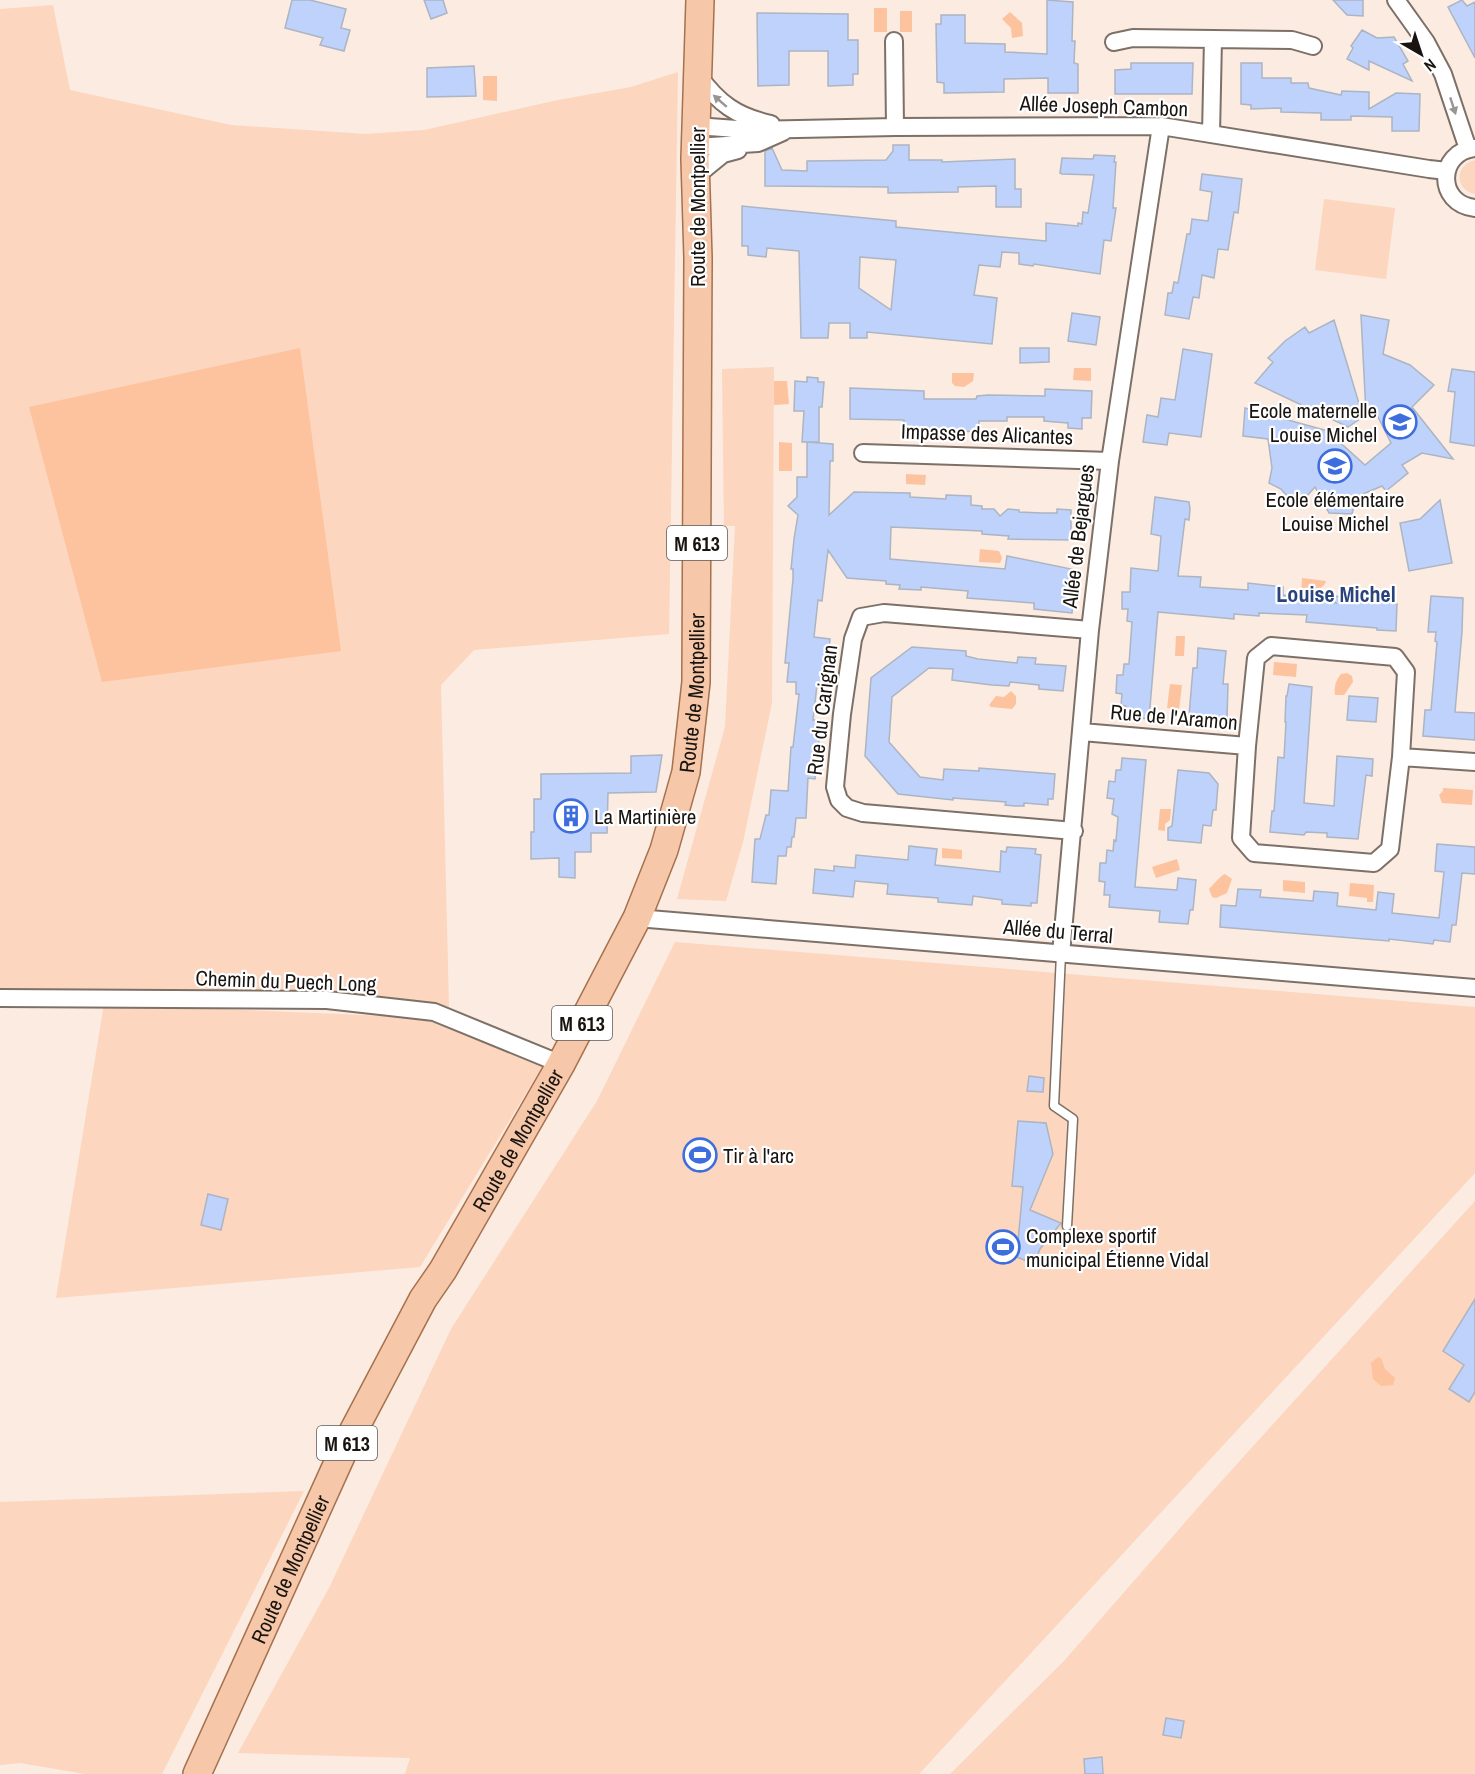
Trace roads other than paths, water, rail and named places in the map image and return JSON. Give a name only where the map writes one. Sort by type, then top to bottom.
[{"type":"main road","name":"Route de Montpellier","points":[[197,1774],[346,1445],[423,1299],[443,1270],[561,1064],[638,918],[664,850],[686,772],[696,682],[698,258],[696,137],[700,0]]},
{"type":"street","points":[[1396,0],[1426,42],[1443,74],[1472,148],[1455,157],[1447,171],[1446,179],[1451,195],[1463,206],[1475,208]]},
{"type":"street","points":[[1114,42],[1133,38],[1292,40],[1313,46]]},
{"type":"street","points":[[1211,134],[1213,39]]},
{"type":"street","points":[[894,41],[895,127]]},
{"type":"street","name":"Allée Joseph Cambon","points":[[697,74],[724,106],[754,121],[792,128]]},
{"type":"street","name":"Allée Joseph Cambon","points":[[696,137],[750,130],[792,128],[1161,126],[1429,170],[1447,171]]},
{"type":"street","name":"Allée de Bejargues","points":[[1061,954],[1074,831],[1090,630],[1110,461],[1161,126]]},
{"type":"street","name":"Allée Joseph Cambon","points":[[696,176],[723,154],[758,143],[792,128]]},
{"type":"street","name":"Allée Joseph Cambon","points":[[696,137],[758,143]]},
{"type":"street","name":"Impasse des Alicantes","points":[[863,453],[1110,461]]},
{"type":"street","name":"Rue du Carignan","points":[[1074,831],[863,813],[847,808],[840,800],[835,787],[851,650],[861,617],[884,613],[1090,630]]},
{"type":"street","name":"Rue de l'Aramon","points":[[1271,646],[1395,657],[1406,672],[1401,757],[1390,849],[1374,863],[1254,853],[1241,838],[1256,658],[1271,646]]},
{"type":"street","name":"Rue de l'Aramon","points":[[1082,732],[1247,746]]},
{"type":"street","points":[[1401,757],[1475,762]]},
{"type":"street","name":"Allée du Terral","points":[[638,918],[1475,988]]},
{"type":"street","name":"Chemin du Puech Long","points":[[0,998],[327,1000],[434,1012],[561,1064]]},
{"type":"lane","points":[[1061,954],[1054,1106],[1073,1119],[1067,1226]]},
{"type":"place","name":"Ecole maternelle Louise Michel","points":[[1400,422]]},
{"type":"place","name":"Ecole élémentaire Louise Michel","points":[[1335,466]]},
{"type":"place","name":"La Martinière","points":[[571,816]]},
{"type":"place","name":"Tir à l'arc","points":[[700,1155]]},
{"type":"place","name":"Complexe sportif municipal Étienne Vidal","points":[[1003,1247]]},
{"type":"district","name":"Louise Michel","points":[[1336,594]]}]
